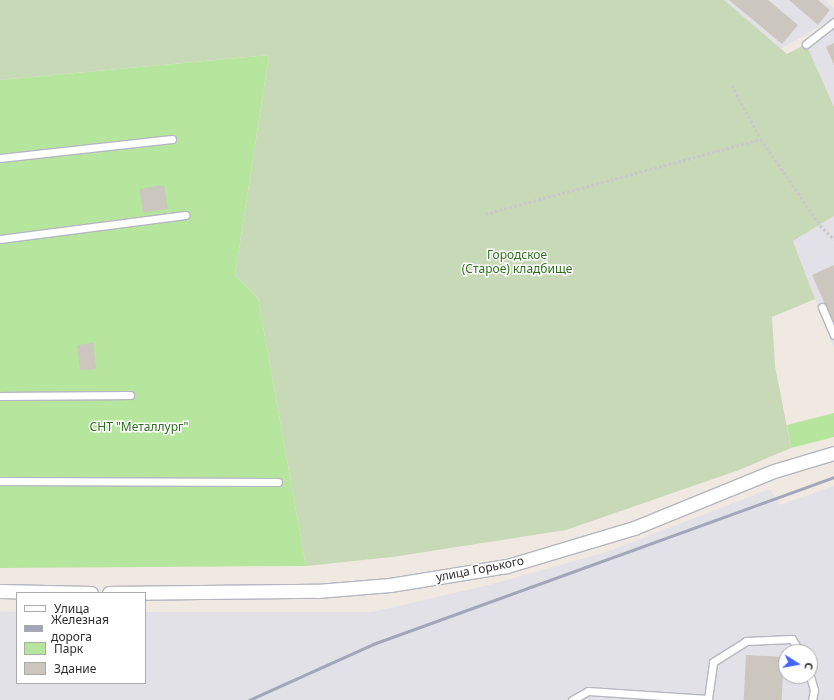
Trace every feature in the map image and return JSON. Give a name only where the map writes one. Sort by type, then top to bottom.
[{"type":"street","name":"улица Горького","points":[[146,593],[317,591],[390,585],[507,566],[634,528],[774,471],[834,453]]},
{"type":"street","points":[[0,591],[46,592]]},
{"type":"lane","points":[[806,44],[834,22]]},
{"type":"lane","points":[[0,158],[172,139]]},
{"type":"lane","points":[[0,239],[185,215]]},
{"type":"lane","points":[[822,307],[834,335]]},
{"type":"lane","points":[[0,396],[130,395]]},
{"type":"lane","points":[[0,482],[278,482]]},
{"type":"lane","points":[[572,700],[588,691],[708,700],[713,662],[746,641],[792,639],[795,644]]},
{"type":"lane","points":[[812,684],[814,690],[812,700]]},
{"type":"path","points":[[732,85],[761,139],[820,225],[834,239]]},
{"type":"path","points":[[485,214],[761,139]]},
{"type":"shaded area","points":[[724,0],[825,0],[834,8],[834,18],[781,49]]},
{"type":"shaded area","points":[[834,28],[834,107],[807,47]]},
{"type":"shaded area","points":[[834,216],[834,348],[793,241]]},
{"type":"shaded area","points":[[834,486],[834,700],[0,700],[0,611],[16,612],[16,684],[146,684],[146,612],[372,612],[489,585],[606,552],[770,489],[780,505]]},
{"type":"green space","name":"Городское (Старое) кладбище","points":[[0,0],[724,0],[787,54],[806,44],[834,107],[834,216],[793,241],[815,299],[772,317],[775,366],[791,448],[739,470],[566,530],[392,557],[306,566],[258,298],[235,275],[269,55],[0,80]]},
{"type":"green space","name":"СНТ \"Металлург\"","points":[[269,55],[235,275],[258,298],[306,566],[0,568],[0,80]]},
{"type":"green space","points":[[834,413],[834,437],[791,448],[787,425]]},
{"type":"building","points":[[729,0],[768,0],[798,25],[782,44]]},
{"type":"building","points":[[789,0],[818,0],[830,10],[818,25]]},
{"type":"building","points":[[834,43],[834,65],[826,47]]},
{"type":"building","points":[[164,185],[168,209],[143,213],[139,189]]},
{"type":"building","points":[[834,265],[834,324],[812,275]]},
{"type":"building","points":[[93,343],[96,369],[80,371],[77,345]]},
{"type":"building","points":[[746,655],[778,657],[778,684],[783,684],[782,700],[744,700]]},
{"type":"railway","points":[[249,700],[373,644],[834,477]]}]
